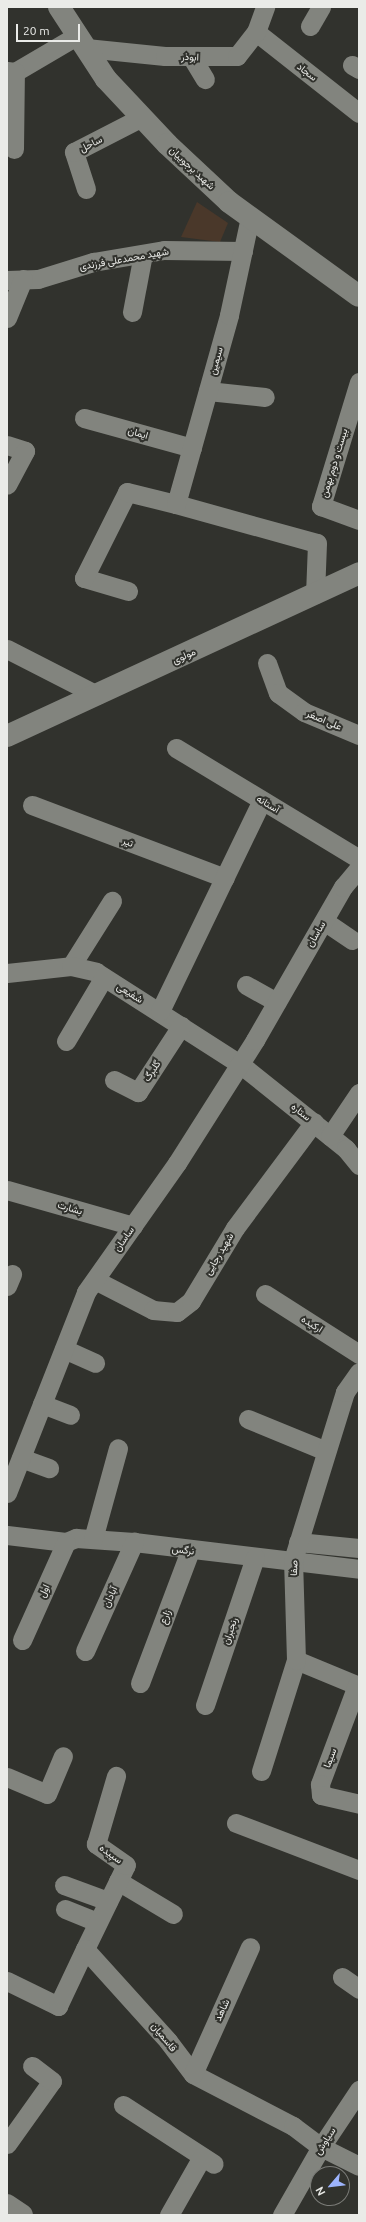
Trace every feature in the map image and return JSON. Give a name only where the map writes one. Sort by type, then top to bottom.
[{"type":"street","name":"شهید برجوییان","points":[[59,7],[106,79],[142,117],[228,202],[359,295]]},
{"type":"street","name":"ابوذر","points":[[82,42],[192,56],[237,56],[256,32],[264,7]]},
{"type":"street","points":[[310,26],[321,7]]},
{"type":"street","name":"سجاد","points":[[256,32],[359,113]]},
{"type":"street","points":[[14,149],[11,72],[82,42]]},
{"type":"street","points":[[192,56],[205,79]]},
{"type":"street","name":"ساحل","points":[[86,189],[74,152],[142,117]]},
{"type":"street","name":"سیمین","points":[[176,504],[208,391],[250,217]]},
{"type":"street","name":"شهید محمدعلی فرزندی","points":[[15,280],[164,250],[243,251]]},
{"type":"street","points":[[132,312],[143,254]]},
{"type":"street","points":[[7,318],[15,280]]},
{"type":"street","name":"بیست و دوم بهمن","points":[[359,382],[321,506],[359,520]]},
{"type":"street","points":[[208,391],[265,397]]},
{"type":"street","name":"ایمان","points":[[84,418],[192,448]]},
{"type":"street","points":[[7,445],[25,451],[7,485]]},
{"type":"street","points":[[128,592],[84,578],[127,492],[317,543],[314,594]]},
{"type":"street","name":"مولوی","points":[[7,736],[359,573]]},
{"type":"street","points":[[7,649],[97,695]]},
{"type":"street","name":"علی اصغر","points":[[266,663],[278,693],[304,712],[359,735]]},
{"type":"street","name":"آستانه","points":[[176,748],[262,800],[358,869]]},
{"type":"street","points":[[160,1011],[262,800]]},
{"type":"street","name":"تیر","points":[[32,805],[225,878]]},
{"type":"street","name":"ساسان","points":[[7,1493],[86,1292],[133,1226],[240,1064],[324,921],[358,869]]},
{"type":"street","points":[[71,966],[112,901]]},
{"type":"street","points":[[324,921],[352,940]]},
{"type":"street","name":"شفیعی","points":[[7,973],[71,966],[104,977],[160,1011],[240,1064]]},
{"type":"street","points":[[66,1041],[104,977]]},
{"type":"street","points":[[246,985],[276,1002]]},
{"type":"street","name":"گلبرگ","points":[[114,1080],[138,1092],[181,1026]]},
{"type":"street","name":"ستاره","points":[[240,1064],[314,1122],[359,1165]]},
{"type":"street","points":[[330,1136],[359,1093]]},
{"type":"street","name":"شهید رجایی","points":[[95,1280],[152,1310],[177,1312],[191,1301],[235,1228],[314,1122]]},
{"type":"street","name":"بشارت","points":[[7,1190],[133,1226]]},
{"type":"street","name":"ارکیده","points":[[264,1294],[359,1354]]},
{"type":"street","points":[[64,1349],[95,1363]]},
{"type":"street","name":"صفا","points":[[261,1771],[296,1660],[293,1560],[345,1392],[359,1372]]},
{"type":"street","points":[[42,1404],[70,1415]]},
{"type":"street","points":[[248,1418],[326,1451]]},
{"type":"street","points":[[93,1539],[118,1448]]},
{"type":"street","points":[[21,1458],[49,1468]]},
{"type":"street","name":"نرگس","points":[[7,1535],[66,1542],[76,1538],[134,1542],[190,1551],[293,1560],[359,1569]]},
{"type":"street","name":"اول","points":[[22,1640],[66,1542]]},
{"type":"street","name":"آبادان","points":[[85,1652],[134,1542]]},
{"type":"street","points":[[298,1542],[359,1548]]},
{"type":"street","name":"زارع","points":[[140,1683],[190,1551]]},
{"type":"street","name":"رنجبران","points":[[205,1705],[255,1557]]},
{"type":"street","points":[[296,1660],[358,1686]]},
{"type":"street","name":"سیما","points":[[358,1686],[320,1784],[321,1795],[359,1804]]},
{"type":"street","points":[[7,1777],[47,1794],[63,1756]]},
{"type":"street","name":"سپیده","points":[[85,1949],[126,1865],[96,1844],[116,1776]]},
{"type":"street","points":[[236,1823],[359,1870]]},
{"type":"street","points":[[118,1881],[173,1914]]},
{"type":"street","points":[[64,1885],[108,1902]]},
{"type":"street","points":[[65,1909],[98,1922]]},
{"type":"street","name":"شاهد","points":[[193,2074],[250,1947]]},
{"type":"street","points":[[7,1981],[58,2006],[85,1949]]},
{"type":"street","name":"قاسمیان","points":[[85,1949],[168,2041],[193,2074],[293,2126],[321,2147],[359,2166]]},
{"type":"street","points":[[342,1977],[359,1989]]},
{"type":"street","points":[[7,2144],[52,2081],[32,2066]]},
{"type":"street","name":"سیاوش","points":[[282,2215],[321,2147],[359,2090]]},
{"type":"street","points":[[123,2105],[208,2161],[169,2215]]},
{"type":"street","points":[[7,2205],[22,2215]]},
{"type":"shaded area","points":[[197,202],[228,223],[220,242],[181,237]]}]
